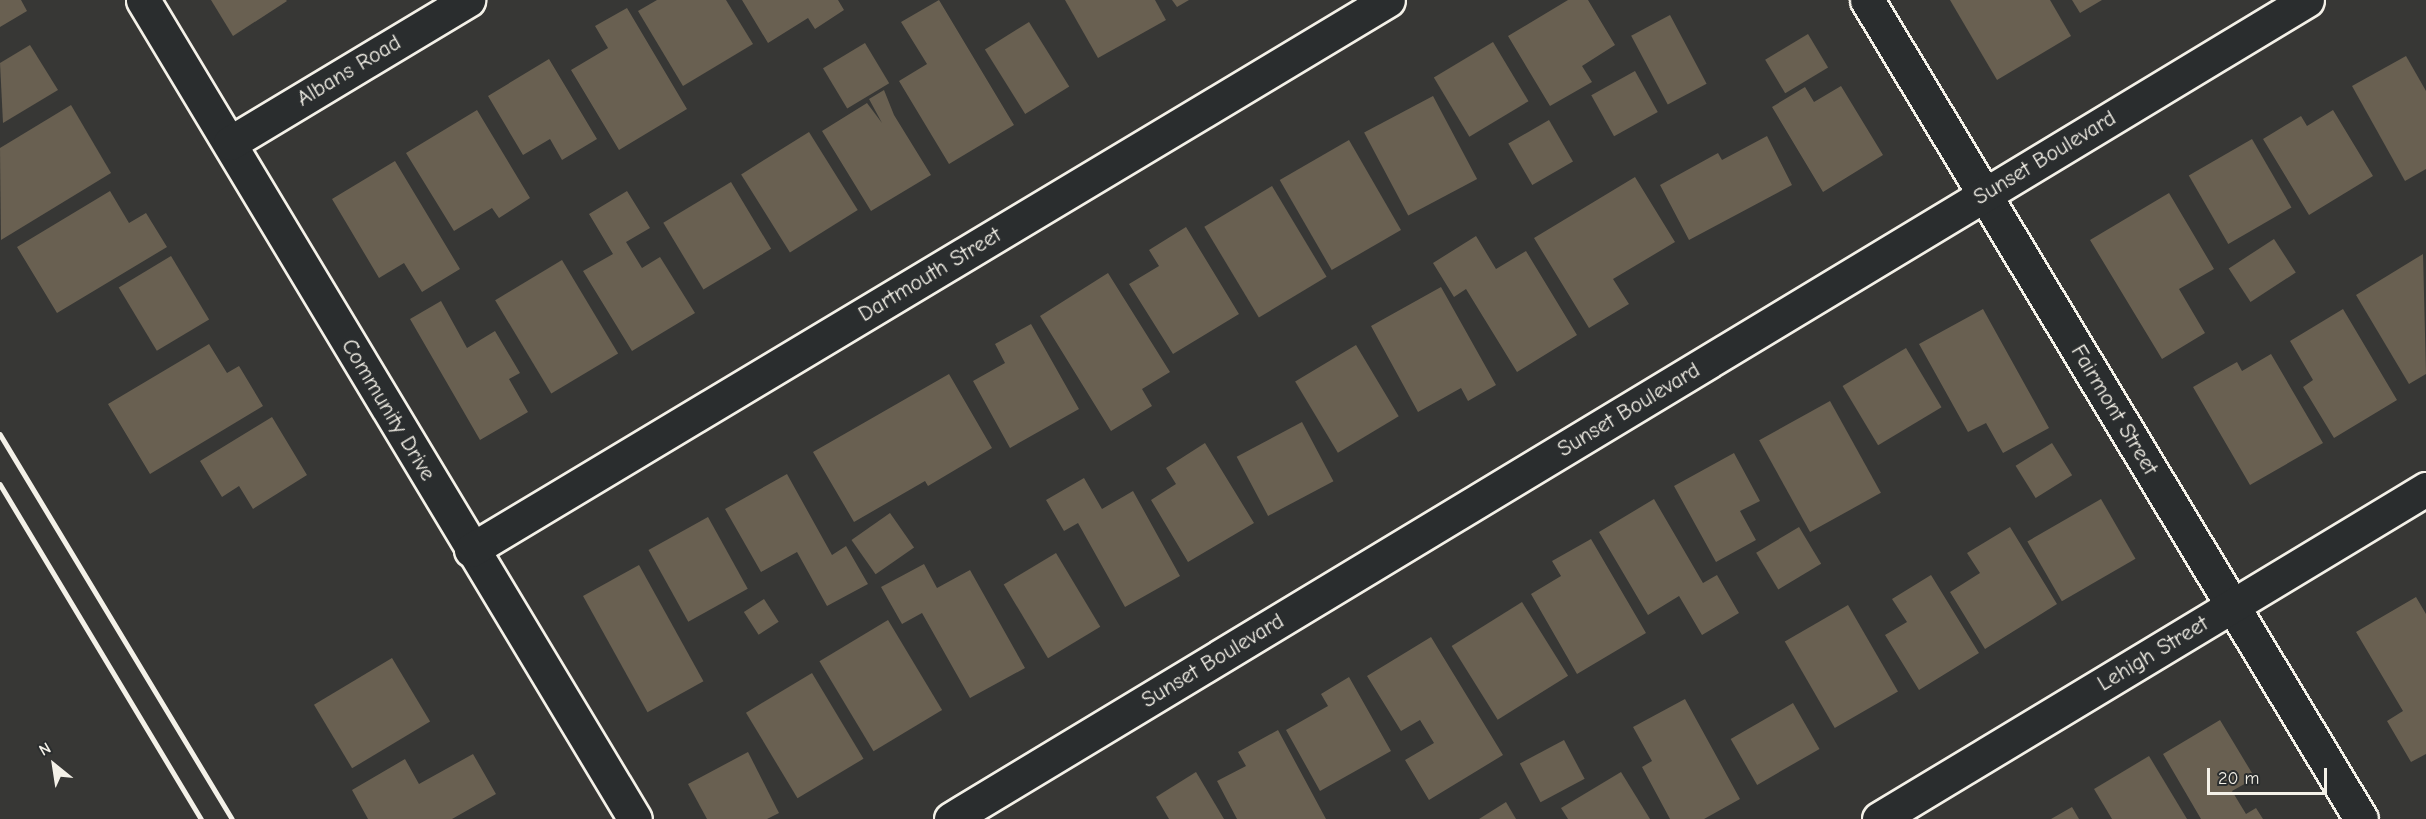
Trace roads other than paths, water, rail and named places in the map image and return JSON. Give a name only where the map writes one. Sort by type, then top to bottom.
[{"type":"street","name":"Community Drive","points":[[143,0],[471,550],[635,819]]},
{"type":"street","name":"Albans Road","points":[[230,143],[468,0]]},
{"type":"street","name":"Dartmouth Street","points":[[471,550],[1388,0]]},
{"type":"street","name":"Fairmont Street","points":[[1867,0],[2361,819]]},
{"type":"street","name":"Sunset Boulevard","points":[[951,819],[2307,0]]},
{"type":"street","name":"Lehigh Street","points":[[1879,819],[2426,489]]},
{"type":"railway","points":[[0,434],[232,819]]},
{"type":"railway","points":[[0,484],[201,819]]}]
